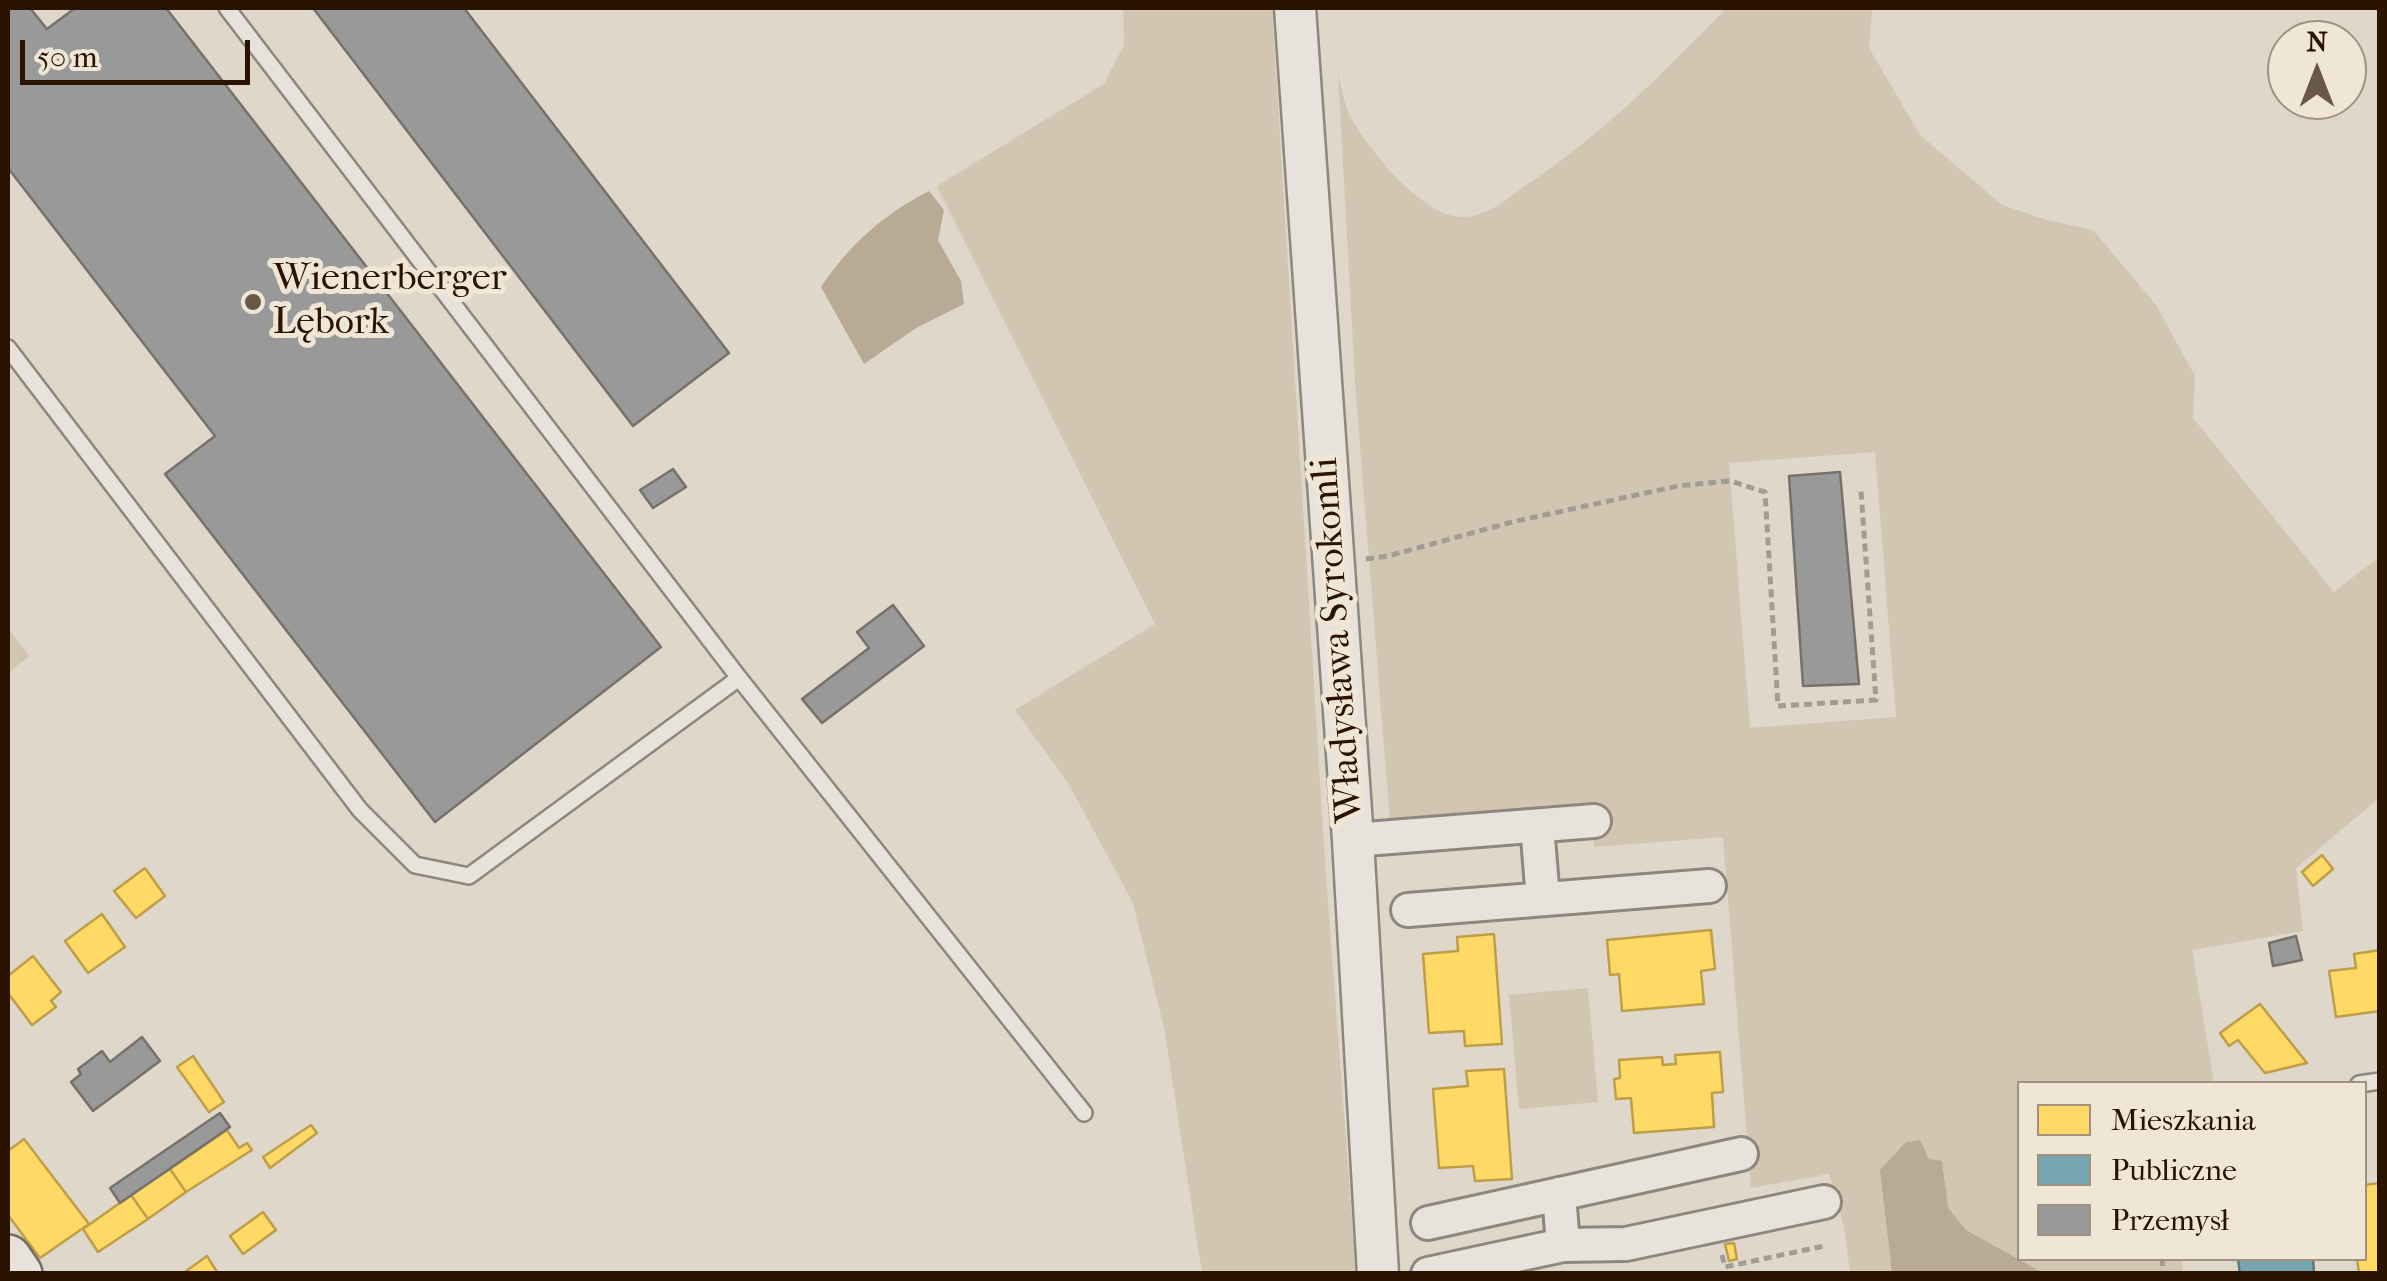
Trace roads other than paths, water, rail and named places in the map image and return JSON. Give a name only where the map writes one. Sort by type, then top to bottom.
[{"type":"main road","points":[[8,1258],[19,1274]]},
{"type":"street","name":"Władysława Syrokomli","points":[[1295,8],[1353,840],[1378,1274]]},
{"type":"street","points":[[1353,840],[1594,821]]},
{"type":"street","points":[[1537,826],[1543,899]]},
{"type":"street","points":[[1408,910],[1709,886]]},
{"type":"street","points":[[1428,1222],[1741,1154]]},
{"type":"street","points":[[1558,1194],[1564,1245]]},
{"type":"street","points":[[1428,1274],[1564,1245],[1626,1244],[1824,1202]]},
{"type":"lane","points":[[227,8],[739,678],[1084,1113]]},
{"type":"lane","points":[[8,348],[360,810],[415,865],[469,876],[739,678]]},
{"type":"place","name":"Wienerberger Lębork","points":[[253,302]]}]
